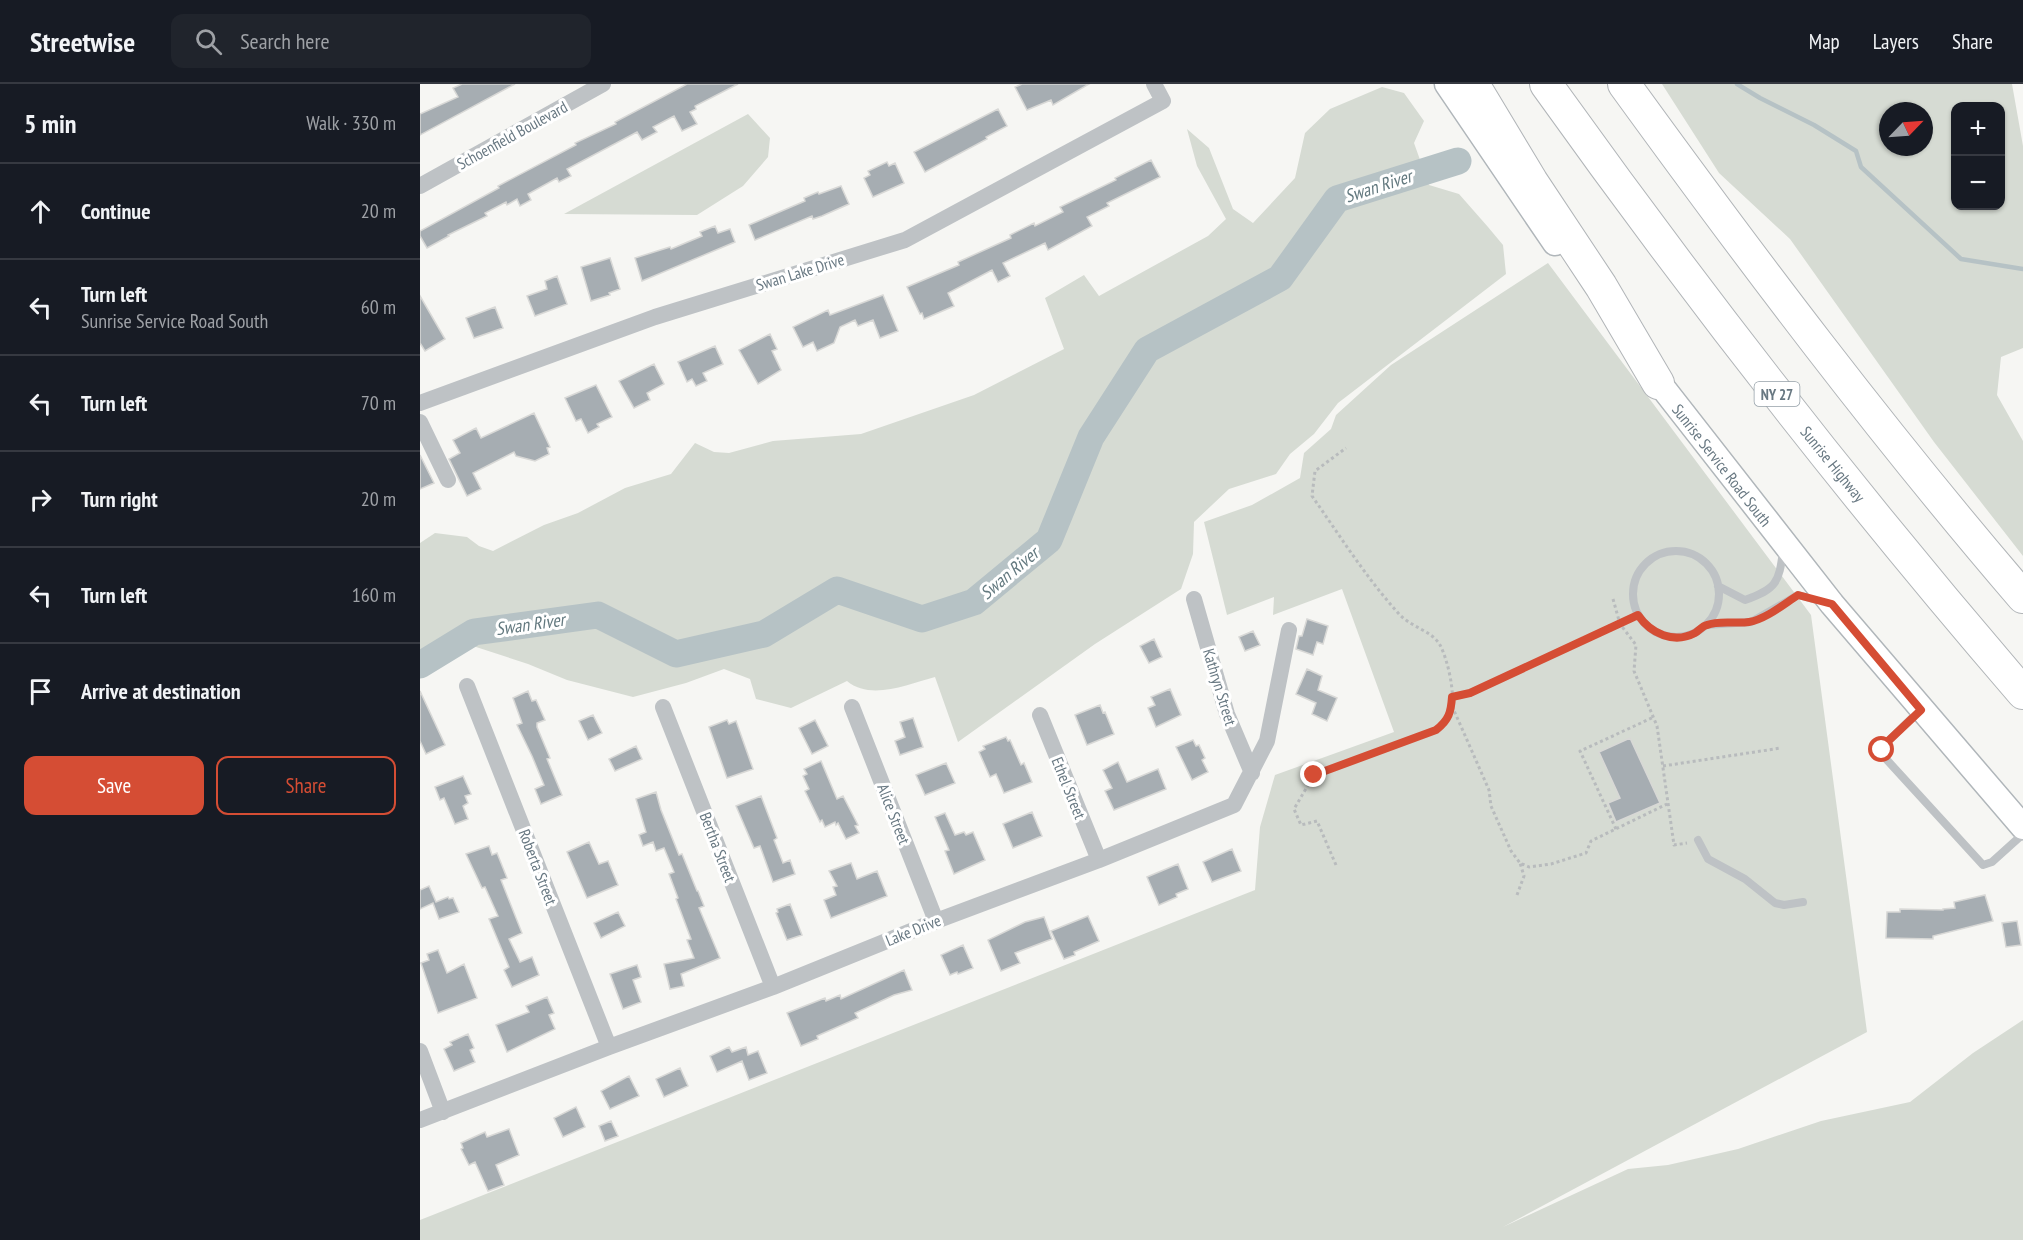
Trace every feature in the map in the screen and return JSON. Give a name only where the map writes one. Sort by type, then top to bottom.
[{"type":"highway","points":[[1473,84],[1532,182],[1601,286],[1658,383]]},
{"type":"highway","name":"Sunrise Highway","points":[[1546,84],[1637,210],[1764,378],[1897,543],[2023,693]]},
{"type":"highway","points":[[1624,84],[1729,228],[1816,341],[2023,597]]},
{"type":"main road","name":"Sunrise Service Road South","points":[[1447,84],[1561,253],[1658,383],[1832,604],[2023,827]]},
{"type":"street","name":"Schoenfield Boulevard","points":[[420,186],[603,84]]},
{"type":"street","name":"Swan Lake Drive","points":[[420,403],[655,318],[905,240],[1163,101],[1154,84]]},
{"type":"street","points":[[420,422],[448,480]]},
{"type":"street","name":"Kathryn Street","points":[[1194,599],[1227,714],[1252,773]]},
{"type":"street","name":"Lake Drive","points":[[420,1120],[773,987],[1234,805],[1267,741],[1289,630]]},
{"type":"street","name":"Roberta Street","points":[[467,686],[609,1047]]},
{"type":"street","name":"Bertha Street","points":[[663,707],[773,987]]},
{"type":"street","name":"Alice Street","points":[[852,707],[936,921]]},
{"type":"street","name":"Ethel Street","points":[[1040,715],[1098,860]]},
{"type":"street","points":[[420,1051],[443,1112]]},
{"type":"lane","points":[[1719,586],[1745,600],[1767,592],[1780,576],[1784,544]]},
{"type":"lane","points":[[1678,550],[1704,561],[1714,573],[1719,586],[1719,600],[1714,614],[1706,625],[1695,633],[1682,637],[1668,637],[1654,632],[1644,624],[1638,615],[1632,597],[1633,583],[1640,569],[1650,559],[1663,552],[1678,550]]},
{"type":"lane","points":[[1706,625],[1751,622],[1798,595],[1832,604]]},
{"type":"lane","points":[[1921,710],[1884,745],[1882,750],[1887,760],[1983,865],[1992,862],[2023,834]]},
{"type":"lane","points":[[1698,840],[1708,859],[1745,879],[1775,903],[1784,905],[1803,902]]},
{"type":"path","points":[[1336,865],[1317,821],[1301,825],[1294,809],[1314,775],[1436,730],[1445,723],[1452,704],[1452,686],[1441,647],[1434,636],[1412,626],[1399,614],[1346,546],[1312,496],[1315,471],[1346,448]]},
{"type":"path","points":[[1614,599],[1620,624],[1636,645],[1634,670],[1654,717],[1674,845],[1687,843]]},
{"type":"path","points":[[1452,697],[1470,693],[1638,615]]},
{"type":"path","points":[[1452,704],[1489,790],[1491,806],[1511,851],[1520,862],[1529,867],[1551,864],[1586,853],[1591,841],[1668,803]]},
{"type":"path","points":[[1616,829],[1580,751],[1654,717]]},
{"type":"path","points":[[1663,766],[1781,748]]},
{"type":"path","points":[[1517,895],[1524,876],[1520,862]]},
{"type":"shaded area","points":[[1662,84],[2012,84],[2023,146],[2023,348],[2001,357],[1997,395],[2023,441],[2023,556],[1934,442],[1790,239],[1719,173]]},
{"type":"shaded area","points":[[1382,87],[1404,93],[1424,121],[1414,143],[1429,185],[1459,194],[1488,227],[1503,245],[1506,274],[1338,403],[1314,434],[1290,454],[1276,474],[1229,489],[1194,522],[1193,554],[1181,589],[1095,644],[958,742],[935,677],[902,687],[878,690],[867,690],[847,681],[791,708],[756,699],[750,679],[724,669],[686,683],[633,697],[567,680],[473,646],[420,662],[420,543],[435,533],[467,537],[479,546],[493,551],[544,525],[578,513],[625,488],[671,474],[695,443],[714,452],[729,453],[773,441],[861,434],[974,395],[1064,349],[1045,298],[1084,275],[1099,296],[1208,236],[1226,219],[1197,166],[1187,129],[1209,148],[1233,209],[1253,223],[1295,178],[1305,133],[1330,109]]},
{"type":"shaded area","points":[[748,114],[770,138],[768,157],[743,186],[697,215],[564,214]]},
{"type":"shaded area","points":[[1548,263],[1811,615],[1867,1032],[1503,1227],[1628,1169],[1668,1165],[1738,1149],[1821,1121],[1910,1102],[1973,1053],[2023,1020],[2023,1240],[420,1240],[420,1220],[1255,890],[1260,827],[1275,775],[1394,732],[1342,589],[1273,615],[1274,597],[1227,615],[1204,522],[1252,505],[1300,478],[1304,453],[1331,429],[1336,415],[1391,365]]},
{"type":"building","points":[[462,84],[515,84],[420,135],[420,114],[458,97],[453,88]]},
{"type":"building","points":[[687,84],[738,84],[695,106],[696,109],[690,112],[697,124],[682,131],[674,116],[653,127],[657,132],[642,140],[637,132],[567,169],[571,176],[559,182],[557,178],[528,194],[531,200],[520,206],[517,199],[507,205],[506,202],[485,213],[487,216],[427,248],[420,236],[420,231],[576,145],[575,143],[616,124],[615,122]]},
{"type":"building","points":[[1022,84],[1089,84],[1053,105],[1051,100],[1027,110],[1015,87]]},
{"type":"building","points":[[998,109],[1007,126],[925,172],[914,152]]},
{"type":"building","points":[[1151,160],[1160,177],[1107,203],[1109,206],[1087,217],[1092,226],[1048,250],[1045,243],[1003,263],[1010,276],[998,282],[992,270],[948,293],[954,306],[924,319],[922,313],[920,314],[907,287],[959,265],[958,262],[1011,238],[1010,235],[1063,212],[1060,207]]},
{"type":"building","points":[[887,162],[889,166],[895,163],[904,183],[873,197],[864,178],[870,175],[868,171]]},
{"type":"building","points":[[841,186],[849,204],[813,219],[812,216],[755,240],[749,225],[805,201],[804,198],[818,192],[819,194]]},
{"type":"building","points":[[715,226],[718,233],[730,229],[735,242],[642,281],[635,258],[670,247],[671,249],[702,236],[700,232]]},
{"type":"building","points":[[610,258],[620,289],[591,301],[581,267]]},
{"type":"building","points":[[557,276],[567,304],[535,316],[527,296],[547,289],[545,281]]},
{"type":"building","points":[[883,295],[898,331],[880,338],[873,320],[858,326],[855,320],[840,327],[834,343],[817,351],[813,342],[803,347],[793,327],[828,310],[830,315]]},
{"type":"building","points":[[420,296],[445,339],[425,351],[420,343]]},
{"type":"building","points":[[495,307],[503,328],[474,338],[466,318]]},
{"type":"building","points":[[770,334],[777,349],[772,351],[781,370],[758,384],[739,350]]},
{"type":"building","points":[[715,346],[723,364],[703,373],[707,381],[696,386],[692,379],[687,382],[678,362]]},
{"type":"building","points":[[654,364],[664,384],[647,393],[650,400],[634,408],[619,381]]},
{"type":"building","points":[[596,385],[612,417],[597,424],[599,427],[588,433],[581,419],[576,421],[565,398]]},
{"type":"building","points":[[534,413],[550,447],[547,448],[549,454],[535,461],[516,456],[514,452],[473,473],[481,489],[467,496],[449,459],[460,453],[453,440],[476,428],[481,438]]},
{"type":"building","points":[[420,455],[434,483],[420,489]]},
{"type":"building","points":[[1307,619],[1328,626],[1323,644],[1317,642],[1313,655],[1296,649]]},
{"type":"building","points":[[1253,631],[1260,645],[1245,651],[1239,637]]},
{"type":"building","points":[[1154,639],[1162,657],[1149,663],[1140,646]]},
{"type":"building","points":[[1307,669],[1322,676],[1318,690],[1337,698],[1327,721],[1312,714],[1316,703],[1296,694]]},
{"type":"building","points":[[1170,689],[1181,715],[1156,727],[1148,708],[1155,705],[1151,697]]},
{"type":"building","points":[[420,691],[445,745],[426,754],[420,741]]},
{"type":"building","points":[[528,691],[532,701],[536,700],[545,720],[537,723],[537,727],[562,795],[541,804],[535,789],[544,785],[517,725],[522,723],[513,698]]},
{"type":"building","points":[[1100,705],[1114,734],[1087,745],[1075,715]]},
{"type":"building","points":[[593,715],[602,733],[588,740],[579,721]]},
{"type":"building","points":[[913,718],[923,747],[900,755],[895,741],[905,737],[900,722]]},
{"type":"building","points":[[727,720],[729,724],[736,721],[753,769],[727,778],[709,727]]},
{"type":"building","points":[[815,720],[828,746],[812,754],[799,728]]},
{"type":"building","points":[[1006,737],[1008,741],[1010,740],[1021,765],[1024,763],[1032,782],[1004,793],[996,774],[990,777],[979,752],[985,749],[983,746]]},
{"type":"building","points":[[1630,738],[1660,803],[1616,822],[1608,803],[1620,798],[1599,752]]},
{"type":"building","points":[[1193,740],[1196,746],[1199,745],[1205,758],[1202,760],[1208,772],[1192,780],[1176,747]]},
{"type":"building","points":[[636,746],[642,759],[615,771],[609,759]]},
{"type":"building","points":[[821,761],[837,799],[843,796],[858,825],[855,826],[859,833],[846,839],[838,823],[836,825],[835,822],[825,827],[822,820],[820,822],[805,791],[809,789],[803,776],[807,774],[804,769]]},
{"type":"building","points":[[1118,762],[1127,782],[1158,769],[1166,789],[1114,810],[1105,791],[1112,788],[1103,770]]},
{"type":"building","points":[[946,763],[955,783],[925,795],[916,775]]},
{"type":"building","points":[[463,776],[471,794],[465,796],[468,803],[463,806],[468,819],[455,824],[444,798],[440,800],[435,787]]},
{"type":"building","points":[[656,792],[679,855],[682,854],[704,906],[699,908],[720,958],[681,974],[684,986],[670,989],[664,964],[694,958],[687,940],[691,939],[669,874],[674,872],[664,848],[656,851],[653,842],[643,846],[639,835],[646,832],[636,799]]},
{"type":"building","points":[[761,796],[777,838],[774,840],[783,863],[790,860],[795,874],[773,882],[760,846],[754,848],[736,806]]},
{"type":"building","points":[[1032,812],[1042,836],[1013,848],[1003,824]]},
{"type":"building","points":[[945,813],[955,835],[964,832],[966,835],[973,832],[985,860],[954,874],[945,851],[949,850],[935,817]]},
{"type":"building","points":[[589,842],[599,864],[608,861],[618,885],[587,898],[567,852]]},
{"type":"building","points":[[489,846],[492,855],[497,853],[507,878],[501,880],[522,933],[509,939],[520,962],[532,957],[539,975],[512,987],[504,970],[509,967],[489,919],[498,916],[466,854]]},
{"type":"building","points":[[1232,849],[1241,871],[1212,882],[1203,862]]},
{"type":"building","points":[[851,863],[857,879],[877,871],[887,896],[831,918],[824,900],[836,895],[833,887],[837,886],[829,871]]},
{"type":"building","points":[[1178,864],[1188,889],[1159,905],[1147,877]]},
{"type":"building","points":[[429,886],[436,902],[448,897],[453,898],[459,912],[439,919],[433,903],[420,909],[420,890]]},
{"type":"building","points":[[1985,895],[1993,921],[1933,936],[1933,939],[1886,938],[1887,912],[1900,912],[1900,909],[1955,908],[1954,902]]},
{"type":"building","points":[[790,904],[802,935],[787,940],[776,913],[777,909]]},
{"type":"building","points":[[618,912],[625,926],[601,938],[594,923]]},
{"type":"building","points":[[1088,916],[1099,941],[1064,959],[1051,931]]},
{"type":"building","points":[[1044,917],[1052,939],[1015,953],[1020,963],[1001,971],[988,940],[1025,922]]},
{"type":"building","points":[[2017,921],[2021,945],[2006,947],[2002,923]]},
{"type":"building","points":[[963,945],[973,968],[950,975],[941,955]]},
{"type":"building","points":[[438,950],[447,973],[464,964],[477,998],[438,1013],[421,963],[429,960],[427,954]]},
{"type":"building","points":[[637,965],[641,977],[633,980],[641,1002],[623,1009],[610,974]]},
{"type":"building","points":[[904,970],[912,990],[894,995],[855,1013],[858,1018],[817,1036],[818,1039],[801,1046],[787,1013],[825,998],[826,1001],[840,995],[841,999]]},
{"type":"building","points":[[547,997],[554,1013],[549,1015],[555,1029],[507,1052],[496,1025],[529,1012],[526,1006]]},
{"type":"building","points":[[468,1034],[474,1048],[470,1050],[475,1062],[454,1071],[444,1049],[452,1045],[450,1042]]},
{"type":"building","points":[[729,1047],[732,1052],[746,1047],[748,1055],[758,1051],[767,1073],[749,1080],[742,1061],[717,1072],[710,1056]]},
{"type":"building","points":[[680,1068],[688,1086],[664,1097],[656,1079]]},
{"type":"building","points":[[629,1076],[639,1096],[610,1109],[601,1091]]},
{"type":"building","points":[[576,1107],[585,1127],[563,1137],[554,1118]]},
{"type":"building","points":[[611,1121],[618,1136],[605,1141],[599,1126]]},
{"type":"building","points":[[509,1129],[519,1155],[496,1165],[504,1185],[488,1191],[475,1162],[469,1165],[461,1149],[463,1148],[461,1143],[485,1132],[487,1137]]},
{"type":"waterway","points":[[1737,84],[1814,125],[1856,151],[1861,167],[1961,259],[2023,269]]},
{"type":"waterway","name":"Swan River","points":[[420,665],[474,632],[598,615],[676,654],[764,634],[837,590],[922,619],[974,602],[1049,540],[1091,437],[1147,350],[1280,278],[1337,199],[1458,161]]},
{"type":"route","points":[[1314,775],[1436,730],[1445,723],[1451,711],[1452,697],[1470,693],[1638,615],[1654,632],[1668,637],[1682,637],[1695,633],[1706,625],[1751,622],[1798,595],[1832,604],[1921,710],[1884,745],[1882,750]]}]
